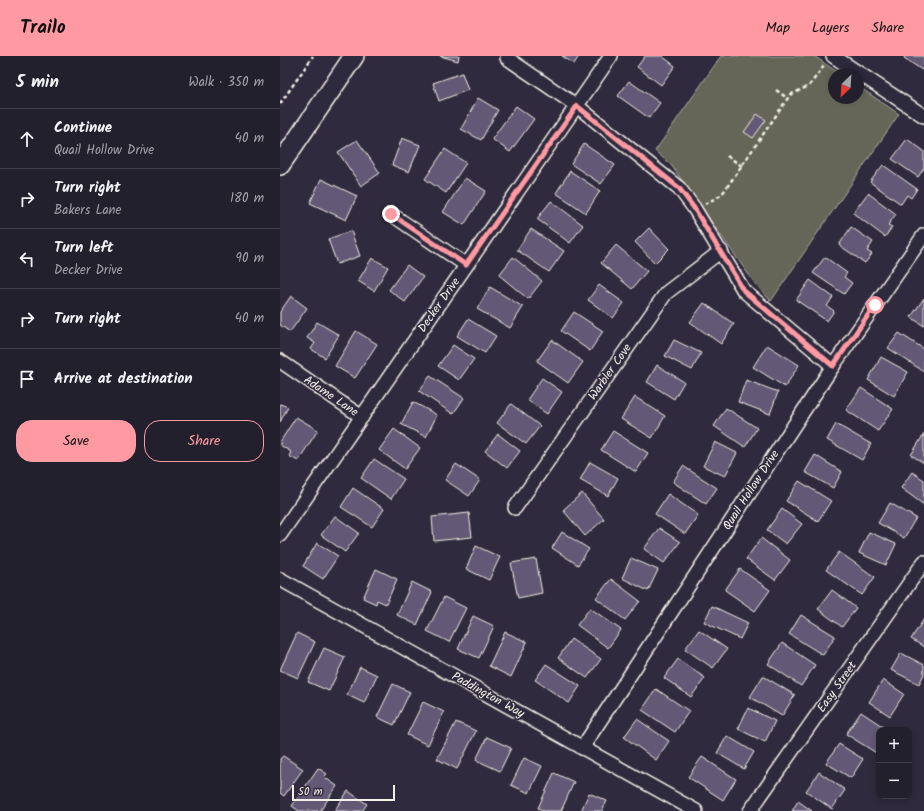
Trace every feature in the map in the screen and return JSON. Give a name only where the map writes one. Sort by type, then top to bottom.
[{"type":"main road","points":[[280,165],[354,56]]},
{"type":"street","name":"Decker Drive","points":[[280,535],[611,56]]},
{"type":"street","points":[[834,56],[924,116]]},
{"type":"street","points":[[507,58],[577,106],[679,188],[694,208],[744,291],[833,366]]},
{"type":"street","points":[[391,214],[466,265]]},
{"type":"street","name":"Quail Hollow Drive","points":[[582,748],[833,366],[924,235]]},
{"type":"street","name":"Warbler Cove","points":[[515,508],[666,293],[721,251]]},
{"type":"street","name":"Adame Lane","points":[[280,361],[362,417]]},
{"type":"street","name":"Easy Street","points":[[750,811],[924,562]]},
{"type":"street","name":"Paddington Way","points":[[280,579],[696,811]]},
{"type":"path","points":[[280,104],[313,56]]},
{"type":"path","points":[[703,206],[721,195],[790,95],[809,86],[824,66]]},
{"type":"path","points":[[776,90],[788,98]]},
{"type":"path","points":[[727,156],[742,166]]},
{"type":"green space","points":[[721,56],[814,56],[831,68],[828,68],[828,104],[864,104],[864,90],[899,114],[771,301],[756,285],[671,165],[655,151]]},
{"type":"building","points":[[440,56],[459,56],[458,61]]},
{"type":"building","points":[[562,56],[579,56],[574,64]]},
{"type":"building","points":[[645,56],[662,56],[675,66],[661,85],[637,67]]},
{"type":"building","points":[[905,56],[924,56],[924,67],[922,70],[904,58]]},
{"type":"building","points":[[462,73],[468,90],[439,101],[433,83]]},
{"type":"building","points":[[629,81],[660,103],[649,118],[618,96]]},
{"type":"building","points":[[478,98],[498,110],[481,140],[461,129]]},
{"type":"building","points":[[516,106],[534,119],[510,152],[492,139]]},
{"type":"building","points":[[757,114],[766,120],[753,138],[744,132]]},
{"type":"building","points":[[402,138],[420,145],[409,172],[392,165]]},
{"type":"building","points":[[907,139],[924,151],[924,168],[918,177],[892,159]]},
{"type":"building","points":[[357,140],[380,173],[361,186],[338,152]]},
{"type":"building","points":[[584,144],[615,165],[601,184],[571,164]]},
{"type":"building","points":[[445,149],[466,163],[446,193],[425,179]]},
{"type":"building","points":[[883,165],[917,189],[911,198],[907,195],[901,204],[870,182]]},
{"type":"building","points":[[570,171],[600,191],[586,213],[556,193]]},
{"type":"building","points":[[465,178],[486,191],[464,225],[443,212]]},
{"type":"building","points":[[321,179],[357,196],[346,220],[310,203]]},
{"type":"building","points":[[868,193],[896,214],[888,225],[892,227],[885,237],[853,213]]},
{"type":"building","points":[[551,201],[583,225],[570,243],[537,219]]},
{"type":"building","points":[[851,227],[873,242],[867,251],[872,254],[865,263],[839,245]]},
{"type":"building","points":[[649,228],[669,249],[655,263],[635,242]]},
{"type":"building","points":[[531,229],[564,251],[549,272],[517,250]]},
{"type":"building","points":[[351,231],[360,256],[337,264],[328,239]]},
{"type":"building","points":[[616,245],[647,271],[632,289],[601,263]]},
{"type":"building","points":[[513,257],[542,281],[528,299],[499,275]]},
{"type":"building","points":[[825,257],[847,273],[844,277],[852,283],[844,294],[813,273]]},
{"type":"building","points":[[372,258],[388,267],[374,291],[358,281]]},
{"type":"building","points":[[407,265],[423,277],[405,302],[389,290]]},
{"type":"building","points":[[810,280],[833,297],[827,306],[834,311],[827,321],[796,300]]},
{"type":"building","points":[[599,285],[624,303],[613,318],[588,300]]},
{"type":"building","points":[[490,287],[523,307],[510,328],[477,309]]},
{"type":"building","points":[[291,296],[307,308],[290,332],[280,325],[280,312]]},
{"type":"building","points":[[924,298],[924,326],[911,317]]},
{"type":"building","points":[[704,303],[734,324],[721,344],[690,322]]},
{"type":"building","points":[[574,312],[603,331],[590,351],[561,331]]},
{"type":"building","points":[[468,319],[496,336],[485,353],[457,336]]},
{"type":"building","points":[[317,322],[339,335],[325,358],[311,349],[315,343],[307,338]]},
{"type":"building","points":[[356,331],[377,344],[355,378],[335,366]]},
{"type":"building","points":[[899,333],[924,349],[923,371],[888,348]]},
{"type":"building","points":[[552,340],[583,362],[568,383],[537,361]]},
{"type":"building","points":[[674,340],[701,353],[692,370],[665,356]]},
{"type":"building","points":[[453,345],[474,359],[459,380],[438,366]]},
{"type":"building","points":[[767,345],[799,365],[785,387],[753,367]]},
{"type":"building","points":[[881,357],[908,372],[894,396],[868,380]]},
{"type":"building","points":[[657,365],[684,382],[674,399],[647,382]]},
{"type":"building","points":[[430,376],[464,398],[453,414],[419,391]]},
{"type":"building","points":[[542,378],[562,392],[547,414],[527,400]]},
{"type":"building","points":[[746,380],[778,392],[770,414],[738,402]]},
{"type":"building","points":[[861,388],[893,409],[878,431],[846,410]]},
{"type":"building","points":[[635,397],[665,416],[652,438],[621,419]]},
{"type":"building","points":[[413,402],[437,415],[426,437],[401,424]]},
{"type":"building","points":[[280,404],[288,407],[280,422]]},
{"type":"building","points":[[511,404],[540,426],[526,444],[497,423]]},
{"type":"building","points":[[726,408],[757,428],[745,447],[714,426]]},
{"type":"building","points":[[296,417],[318,430],[298,461],[289,456],[291,452],[280,445],[280,442]]},
{"type":"building","points":[[836,424],[871,444],[862,460],[827,440]]},
{"type":"building","points":[[394,429],[420,448],[405,469],[379,450]]},
{"type":"building","points":[[613,431],[648,453],[636,472],[601,450]]},
{"type":"building","points":[[498,434],[520,451],[507,468],[485,451]]},
{"type":"building","points":[[924,434],[924,463],[911,455]]},
{"type":"building","points":[[715,442],[737,453],[725,476],[703,466]]},
{"type":"building","points":[[815,455],[842,472],[833,488],[805,472]]},
{"type":"building","points":[[374,459],[404,479],[391,499],[361,478]]},
{"type":"building","points":[[590,462],[618,478],[608,496],[580,480]]},
{"type":"building","points":[[456,464],[480,480],[469,496],[445,480]]},
{"type":"building","points":[[683,466],[717,488],[706,504],[673,482]]},
{"type":"building","points":[[912,472],[924,480],[924,505],[901,488]]},
{"type":"building","points":[[799,481],[831,501],[818,521],[786,501]]},
{"type":"building","points":[[353,488],[384,509],[372,527],[341,507]]},
{"type":"building","points":[[582,493],[604,519],[585,536],[563,510]]},
{"type":"building","points":[[668,494],[698,515],[685,534],[655,514]]},
{"type":"building","points":[[890,503],[916,518],[904,538],[878,523]]},
{"type":"building","points":[[782,509],[802,524],[786,544],[767,530]]},
{"type":"building","points":[[469,513],[472,537],[434,541],[432,517]]},
{"type":"building","points":[[335,516],[359,533],[345,552],[321,535]]},
{"type":"building","points":[[659,528],[680,542],[664,563],[644,549]]},
{"type":"building","points":[[562,532],[589,549],[578,565],[552,548]]},
{"type":"building","points":[[869,532],[896,544],[886,565],[859,553]]},
{"type":"building","points":[[761,538],[790,560],[775,580],[746,559]]},
{"type":"building","points":[[317,543],[338,556],[323,579],[303,566]]},
{"type":"building","points":[[476,546],[500,557],[489,580],[466,569]]},
{"type":"building","points":[[839,552],[875,577],[862,595],[826,570]]},
{"type":"building","points":[[631,558],[658,570],[648,591],[622,578]]},
{"type":"building","points":[[536,559],[542,593],[518,598],[511,563]]},
{"type":"building","points":[[376,569],[397,579],[386,604],[377,600],[376,604],[363,598]]},
{"type":"building","points":[[740,569],[770,590],[755,611],[725,590]]},
{"type":"building","points":[[611,579],[640,601],[625,620],[596,598]]},
{"type":"building","points":[[412,582],[432,592],[417,625],[397,615]]},
{"type":"building","points":[[832,590],[856,608],[842,627],[818,609]]},
{"type":"building","points":[[444,597],[466,608],[449,642],[427,631]]},
{"type":"building","points":[[712,606],[748,623],[740,639],[704,622]]},
{"type":"building","points":[[590,608],[621,630],[608,648],[577,625]]},
{"type":"building","points":[[801,615],[835,636],[823,655],[789,634]]},
{"type":"building","points":[[473,616],[494,626],[479,658],[458,649]]},
{"type":"building","points":[[924,619],[924,647],[911,639]]},
{"type":"building","points":[[699,630],[727,649],[713,668],[685,649]]},
{"type":"building","points":[[505,632],[527,642],[511,677],[489,666]]},
{"type":"building","points":[[297,633],[315,642],[298,678],[280,670]]},
{"type":"building","points":[[571,639],[601,659],[587,678],[558,658]]},
{"type":"building","points":[[782,643],[815,665],[801,686],[768,664]]},
{"type":"building","points":[[324,648],[345,657],[329,691],[308,682]]},
{"type":"building","points":[[901,653],[924,665],[924,674],[919,684],[891,670]]},
{"type":"building","points":[[678,659],[705,678],[691,697],[664,678]]},
{"type":"building","points":[[546,664],[580,686],[569,703],[535,680]]},
{"type":"building","points":[[360,667],[377,675],[364,703],[347,695]]},
{"type":"building","points":[[763,676],[795,695],[782,716],[750,697]]},
{"type":"building","points":[[883,680],[904,694],[890,716],[869,702]]},
{"type":"building","points":[[393,684],[410,692],[394,725],[377,717]]},
{"type":"building","points":[[656,689],[689,711],[675,732],[642,710]]},
{"type":"building","points":[[423,702],[444,712],[428,745],[407,735]]},
{"type":"building","points":[[748,708],[775,721],[765,742],[738,729]]},
{"type":"building","points":[[861,712],[884,727],[876,727],[876,753],[846,734]]},
{"type":"building","points":[[637,719],[669,741],[656,760],[624,737]]},
{"type":"building","points":[[456,722],[476,731],[457,769],[437,759]]},
{"type":"building","points":[[727,736],[754,752],[744,769],[717,753]]},
{"type":"building","points":[[487,737],[511,748],[500,771],[476,760]]},
{"type":"building","points":[[839,744],[863,759],[851,778],[826,763]]},
{"type":"building","points":[[283,756],[303,769],[284,796],[280,793],[280,759]]},
{"type":"building","points":[[702,757],[736,779],[723,800],[688,777]]},
{"type":"building","points":[[524,758],[542,766],[529,793],[511,785]]},
{"type":"building","points":[[318,768],[327,774],[324,777],[337,786],[320,811],[299,811],[292,806]]},
{"type":"building","points":[[819,772],[845,790],[832,809],[806,791]]},
{"type":"building","points":[[554,773],[574,782],[561,811],[544,811],[538,808]]},
{"type":"building","points":[[348,791],[367,804],[362,811],[334,811]]},
{"type":"building","points":[[589,793],[607,801],[602,811],[581,811]]},
{"type":"building","points":[[798,801],[812,811],[792,811]]},
{"type":"route","points":[[391,214],[466,265],[577,106],[679,188],[694,208],[744,291],[833,366],[875,305]]}]
